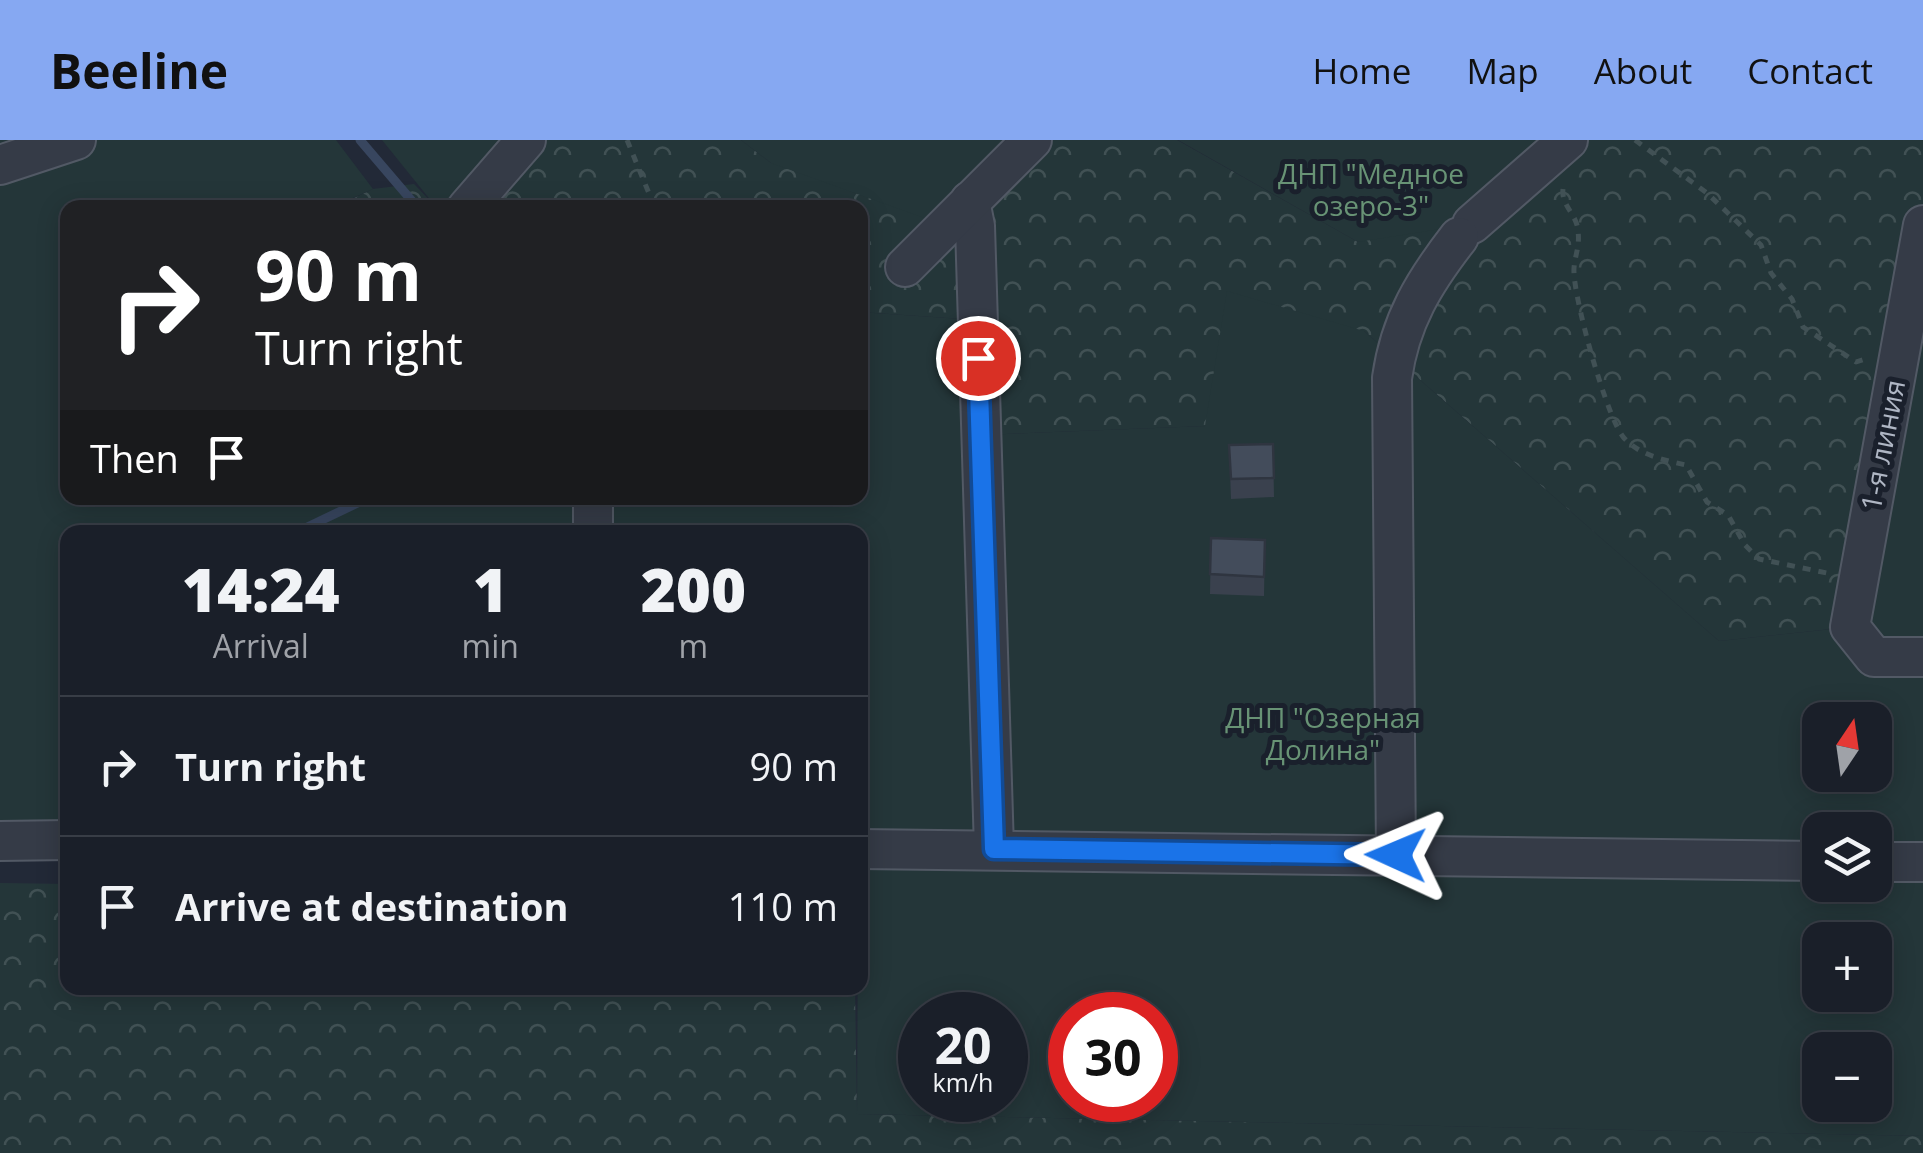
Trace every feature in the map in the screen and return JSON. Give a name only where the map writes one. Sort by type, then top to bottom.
[{"type":"street","points":[[0,165],[76,140]]},
{"type":"street","points":[[473,200],[526,140]]},
{"type":"street","points":[[905,267],[1032,140]]},
{"type":"street","points":[[1396,855],[1392,378],[1396,345],[1411,306],[1466,231],[1555,153]]},
{"type":"street","points":[[970,201],[975,226],[994,849]]},
{"type":"street","name":"1-я линия","points":[[1923,225],[1850,627],[1874,657],[1923,657]]},
{"type":"street","points":[[0,840],[60,840]]},
{"type":"street","points":[[868,850],[1802,862]]},
{"type":"street","points":[[1892,862],[1923,862]]},
{"type":"path","points":[[628,140],[652,200]]},
{"type":"path","points":[[1634,140],[1706,193],[1761,245],[1771,273],[1792,299],[1803,328],[1856,362],[1880,354],[1900,354]]},
{"type":"path","points":[[1555,153],[1562,199],[1578,220],[1580,250],[1574,268],[1582,315],[1610,416],[1625,440],[1654,458],[1686,465],[1708,502],[1728,515],[1744,545],[1759,559],[1827,573]]},
{"type":"green space","name":"ДНП \"Озерная Долина\"","points":[[0,140],[336,140],[373,189],[349,200],[60,200],[60,505],[868,505],[868,313],[977,320],[981,435],[1205,426],[1227,291],[1364,331],[1719,641],[1851,627],[1923,225],[1923,1136],[1178,1121],[1178,992],[1048,992],[1048,1118],[1028,1118],[1028,992],[898,992],[898,1115],[857,1114],[858,995],[868,995],[868,525],[60,525],[60,841],[0,841]]},
{"type":"green space","points":[[382,140],[526,140],[474,200],[430,200]]},
{"type":"green space","points":[[526,140],[741,140],[771,163],[1034,140],[1177,140],[1358,242],[1568,140],[1923,140],[1923,225],[1850,627],[1719,641],[1364,331],[1206,426],[981,435],[977,320],[868,313],[868,200],[474,200]]},
{"type":"green space","points":[[741,140],[1034,140],[944,225],[771,163]]},
{"type":"green space","name":"ДНП \"Медное озеро-3\"","points":[[1178,140],[1568,140],[1472,224],[1358,242]]},
{"type":"green space","points":[[414,184],[429,200],[350,200],[373,189]]},
{"type":"green space","points":[[0,883],[60,884],[60,995],[855,995],[857,1114],[898,1115],[898,1122],[1028,1122],[1028,1118],[1048,1118],[1048,1122],[1178,1121],[1923,1136],[1923,1153],[0,1153]]},
{"type":"building","points":[[1273,444],[1274,478],[1231,479],[1229,445]]},
{"type":"building","points":[[1211,538],[1265,540],[1264,577],[1210,574]]},
{"type":"waterway","points":[[360,140],[411,200]]},
{"type":"waterway","points":[[312,525],[353,505]]},
{"type":"route","points":[[978,358],[994,849],[1396,855]]}]
